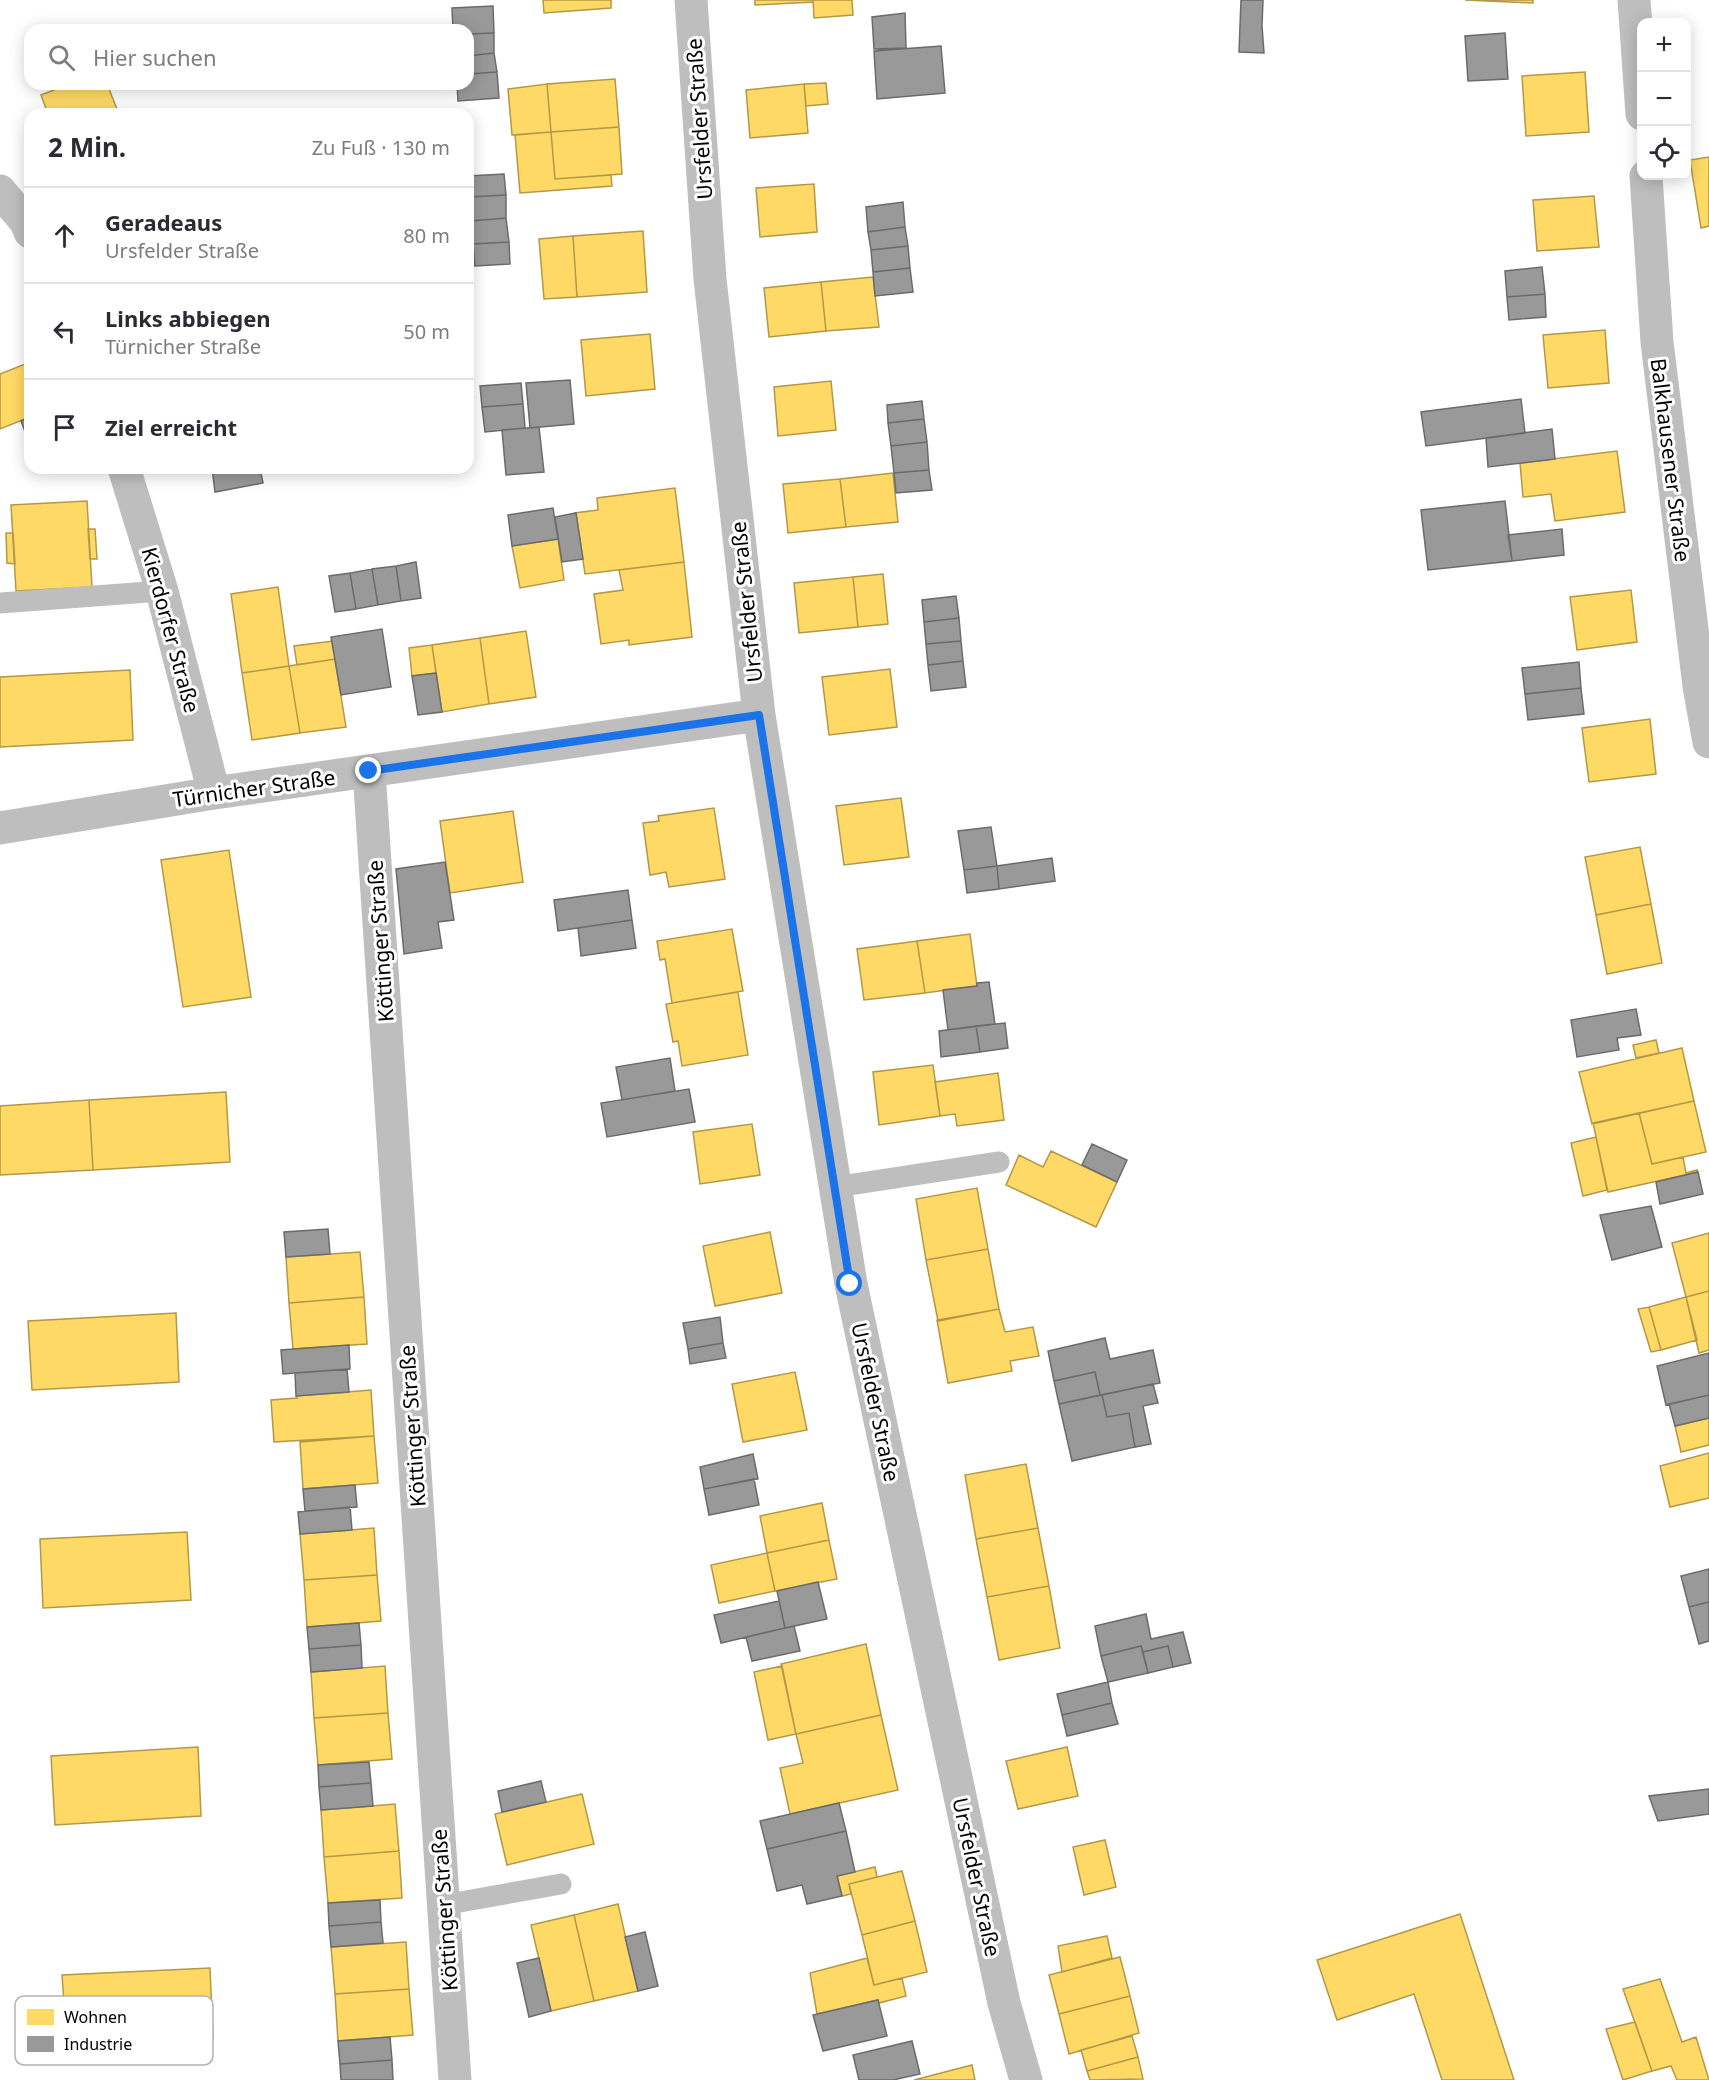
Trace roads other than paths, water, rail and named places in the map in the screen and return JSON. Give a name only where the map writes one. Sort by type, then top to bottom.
[{"type":"street","name":"Ursfelder Straße","points":[[691,0],[710,279],[759,715],[850,1284],[1004,2003],[1026,2080]]},
{"type":"street","points":[[1634,0],[1638,72]]},
{"type":"street","name":"Balkhausener Straße","points":[[1646,180],[1657,342],[1699,686],[1709,742]]},
{"type":"street","points":[[0,191],[24,220]]},
{"type":"street","name":"Kierdorfer Straße","points":[[126,474],[162,591],[214,793]]},
{"type":"street","name":"Türnicher Straße","points":[[0,828],[214,793],[759,715]]},
{"type":"street","name":"Köttinger Straße","points":[[369,771],[455,2080]]},
{"type":"lane","points":[[0,603],[162,591]]},
{"type":"lane","points":[[835,1187],[999,1162]]},
{"type":"lane","points":[[443,1905],[561,1884]]}]
